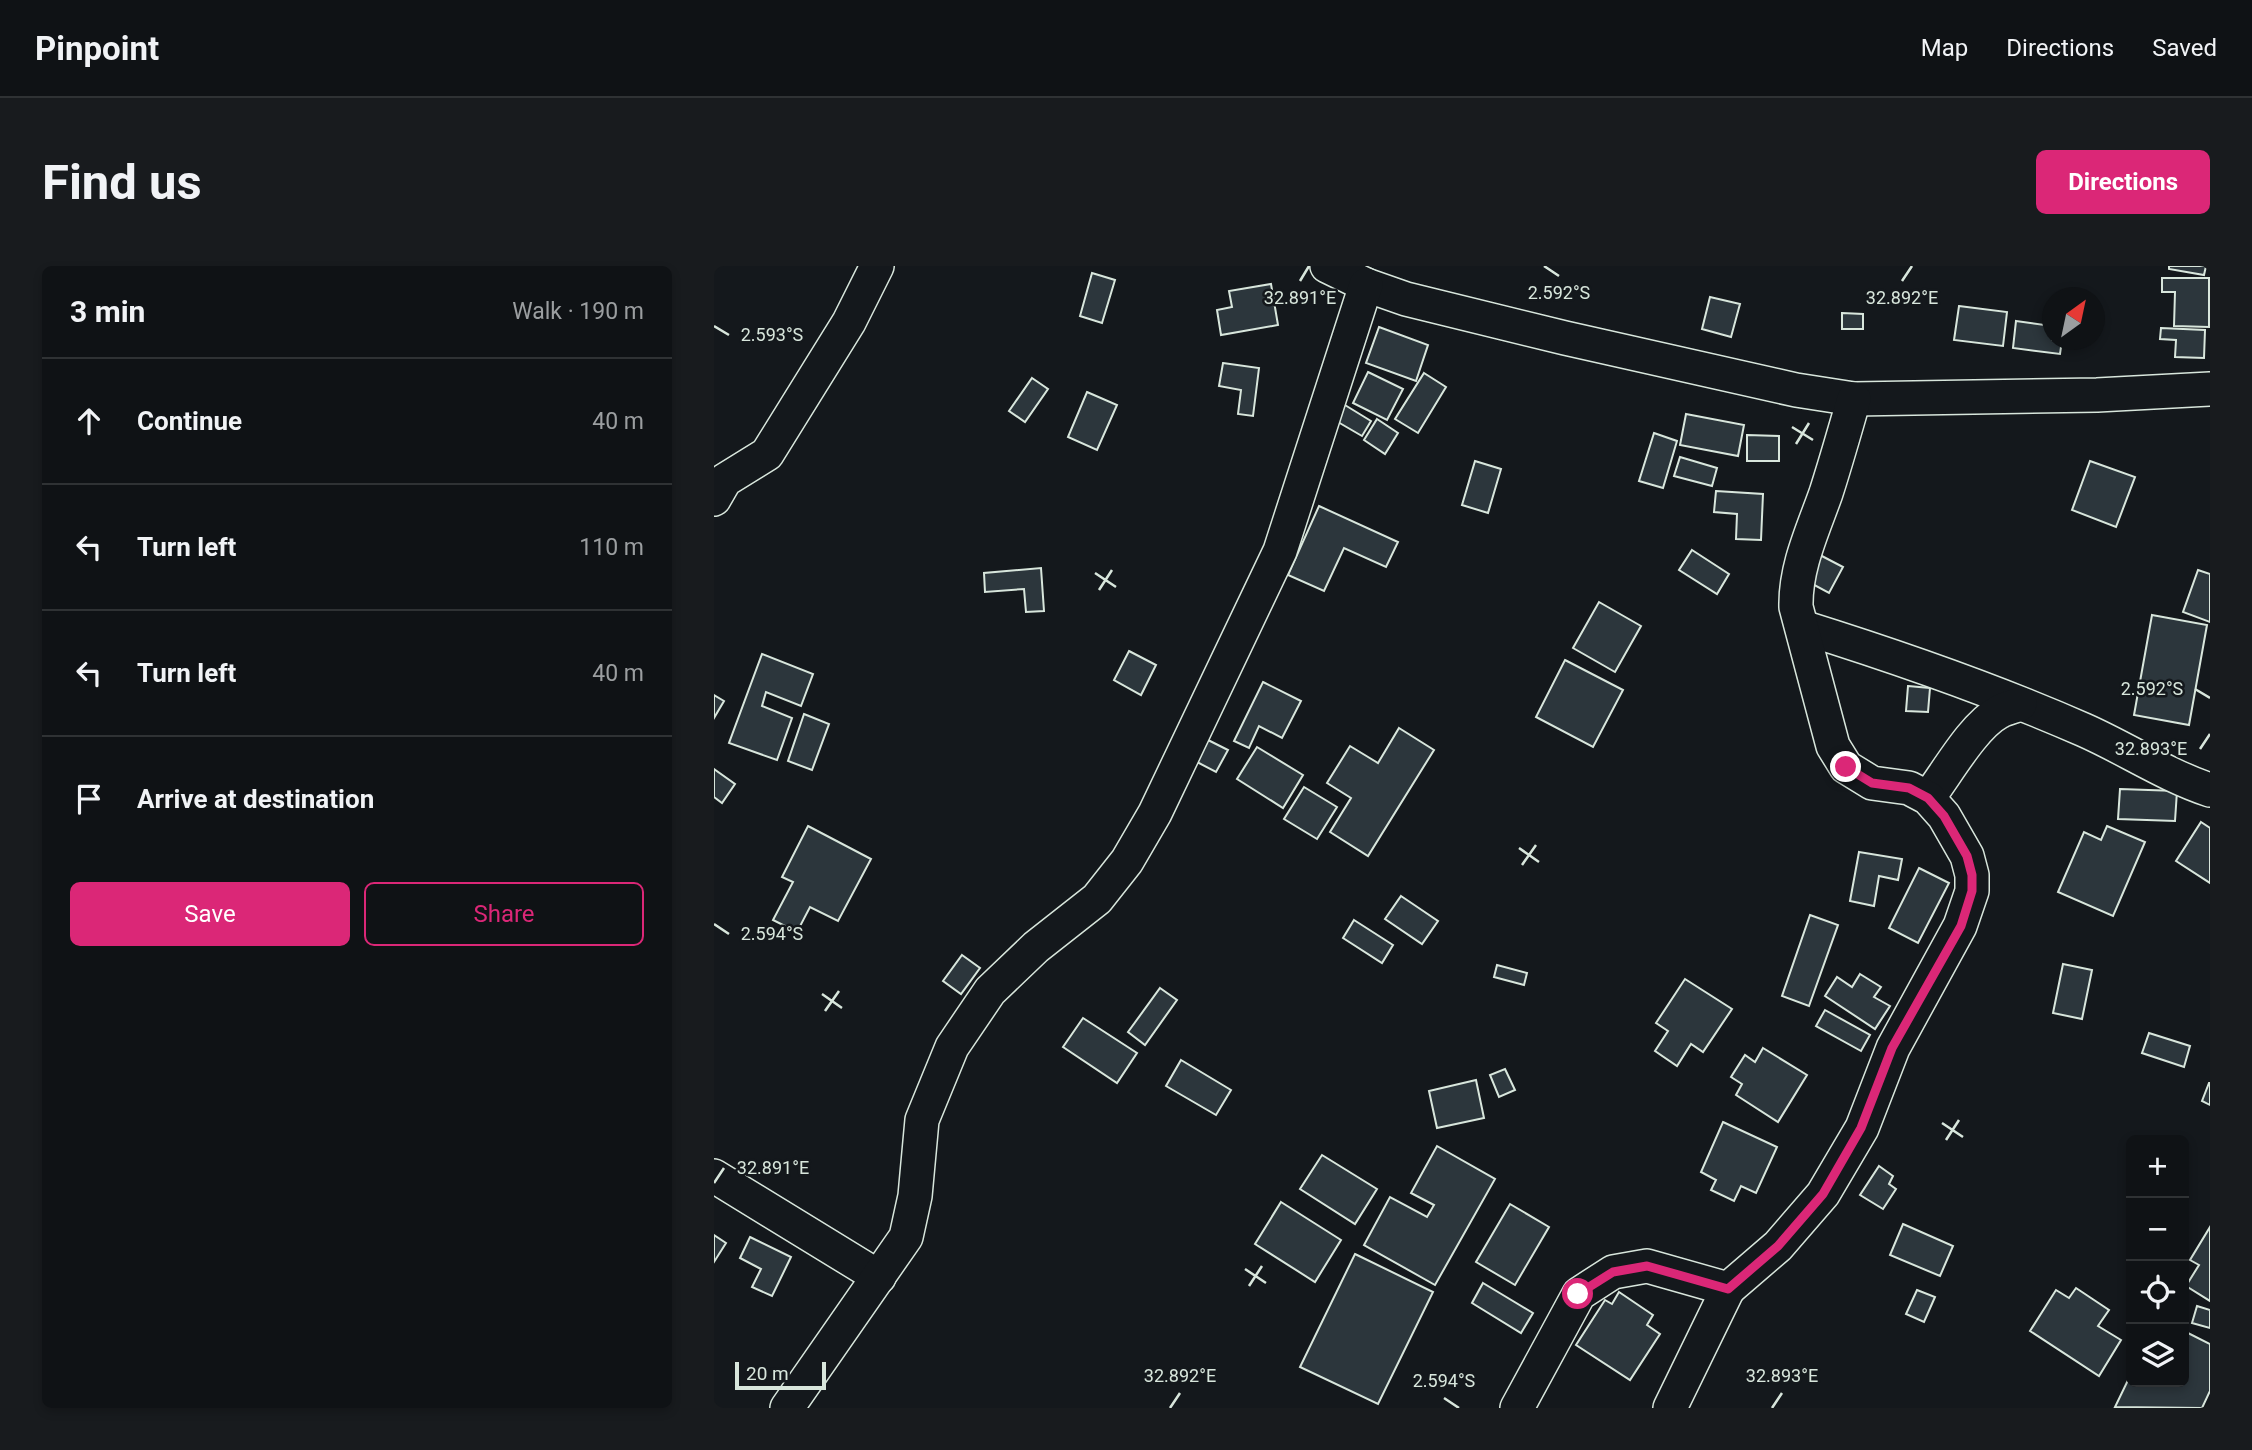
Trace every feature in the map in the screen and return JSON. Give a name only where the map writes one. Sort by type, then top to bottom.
[{"type":"street","points":[[718,487],[767,454],[849,322],[877,266]]},
{"type":"street","points":[[1326,266],[1366,285],[1406,299],[1796,390],[1854,399],[2097,395],[2210,389]]},
{"type":"street","points":[[787,1408],[906,1237],[915,1196],[922,1120],[952,1047],[990,991],[1036,947],[1097,899],[1127,861],[1155,813],[1280,551],[1366,285]]},
{"type":"street","points":[[1670,1408],[1728,1289],[1778,1246],[1823,1194],[1861,1128],[1892,1048],[1961,926],[1972,891],[1972,875],[1967,856],[1944,816],[1928,798],[1909,788],[1872,783],[1846,767],[1833,746],[1796,607],[1796,585],[1854,399]]},
{"type":"street","points":[[1802,627],[1936,672],[2020,704],[2088,732],[2172,775],[2210,790]]},
{"type":"street","points":[[1928,798],[1987,720],[2000,711],[2020,704]]},
{"type":"street","points":[[714,1176],[879,1277]]},
{"type":"street","points":[[1517,1408],[1578,1294],[1613,1272],[1647,1266],[1728,1289]]},
{"type":"building","points":[[2169,266],[2206,266],[2204,275],[2169,269]]},
{"type":"building","points":[[1092,273],[1115,280],[1102,323],[1080,316]]},
{"type":"building","points":[[2162,278],[2209,278],[2209,327],[2174,326],[2175,292],[2162,292]]},
{"type":"building","points":[[1271,284],[1278,325],[1221,335],[1217,310],[1232,307],[1229,291]]},
{"type":"building","points":[[1710,297],[1740,304],[1731,337],[1702,329]]},
{"type":"building","points":[[1959,306],[2007,312],[2003,346],[1954,340]]},
{"type":"building","points":[[1842,313],[1863,314],[1863,329],[1842,329]]},
{"type":"building","points":[[2016,321],[2042,325],[2042,350],[2061,350],[2060,354],[2013,348]]},
{"type":"building","points":[[1379,327],[1428,345],[1416,381],[1366,363]]},
{"type":"building","points":[[2161,328],[2205,330],[2204,358],[2175,357],[2176,340],[2160,339]]},
{"type":"building","points":[[1223,363],[1259,368],[1253,416],[1238,414],[1241,390],[1219,386]]},
{"type":"building","points":[[1368,372],[1403,389],[1387,420],[1353,403]]},
{"type":"building","points":[[1424,373],[1446,387],[1418,433],[1395,419]]},
{"type":"building","points":[[1032,378],[1048,389],[1025,422],[1009,411]]},
{"type":"building","points":[[1087,392],[1117,405],[1097,450],[1068,437]]},
{"type":"building","points":[[1340,402],[1371,421],[1362,436],[1331,418]]},
{"type":"building","points":[[1686,414],[1744,425],[1738,456],[1680,445]]},
{"type":"building","points":[[1377,419],[1398,433],[1385,454],[1364,440]]},
{"type":"building","points":[[1654,433],[1677,441],[1663,488],[1639,481]]},
{"type":"building","points":[[1747,435],[1779,436],[1779,461],[1747,461]]},
{"type":"building","points":[[1680,457],[1717,468],[1712,486],[1674,476]]},
{"type":"building","points":[[1475,461],[1501,469],[1488,513],[1462,505]]},
{"type":"building","points":[[2090,461],[2135,477],[2116,527],[2072,510]]},
{"type":"building","points":[[1716,491],[1763,494],[1761,540],[1736,539],[1737,514],[1714,512]]},
{"type":"building","points":[[1319,506],[1398,542],[1386,567],[1344,548],[1324,591],[1288,575]]},
{"type":"building","points":[[1692,550],[1729,574],[1717,594],[1679,570]]},
{"type":"building","points":[[1818,554],[1843,567],[1829,593],[1805,580]]},
{"type":"building","points":[[1041,568],[1044,611],[1026,612],[1024,589],[985,592],[984,573]]},
{"type":"building","points":[[2198,570],[2210,574],[2210,622],[2183,612]]},
{"type":"building","points":[[1599,602],[1641,626],[1615,672],[1573,648]]},
{"type":"building","points":[[2152,615],[2207,625],[2189,725],[2134,715]]},
{"type":"building","points":[[1129,651],[1156,665],[1141,695],[1114,680]]},
{"type":"building","points":[[762,654],[813,674],[801,706],[766,692],[762,706],[792,718],[777,760],[729,743]]},
{"type":"building","points":[[1565,660],[1623,690],[1593,747],[1536,717]]},
{"type":"building","points":[[1263,682],[1301,701],[1282,738],[1259,726],[1249,748],[1234,741]]},
{"type":"building","points":[[1908,686],[1930,688],[1928,712],[1906,711]]},
{"type":"building","points":[[714,695],[724,701],[714,718]]},
{"type":"building","points":[[804,714],[829,724],[812,770],[788,761]]},
{"type":"building","points":[[1399,728],[1434,750],[1368,856],[1330,832],[1351,798],[1327,783],[1350,746],[1378,763]]},
{"type":"building","points":[[1208,740],[1228,750],[1216,772],[1197,762]]},
{"type":"building","points":[[1257,747],[1303,775],[1283,808],[1237,779]]},
{"type":"building","points":[[714,769],[735,784],[722,803],[714,797]]},
{"type":"building","points":[[1304,787],[1337,807],[1317,839],[1284,819]]},
{"type":"building","points":[[2120,789],[2177,791],[2175,821],[2118,819]]},
{"type":"building","points":[[2201,822],[2210,828],[2210,883],[2176,861]]},
{"type":"building","points":[[808,826],[871,859],[838,921],[810,907],[797,932],[773,920],[793,882],[782,877]]},
{"type":"building","points":[[2107,826],[2145,842],[2113,916],[2058,892],[2084,832],[2101,840]]},
{"type":"building","points":[[1859,852],[1902,859],[1898,880],[1879,876],[1874,906],[1850,901]]},
{"type":"building","points":[[1919,868],[1949,883],[1918,943],[1889,928]]},
{"type":"building","points":[[1401,896],[1438,921],[1422,944],[1385,919]]},
{"type":"building","points":[[1810,915],[1838,925],[1809,1006],[1782,996]]},
{"type":"building","points":[[1354,920],[1393,945],[1382,963],[1343,938]]},
{"type":"building","points":[[962,955],[980,968],[961,994],[943,981]]},
{"type":"building","points":[[2063,964],[2092,970],[2082,1019],[2053,1013]]},
{"type":"building","points":[[1497,965],[1527,973],[1524,985],[1494,977]]},
{"type":"building","points":[[1860,974],[1881,987],[1874,997],[1890,1006],[1875,1029],[1825,996],[1837,977],[1852,987]]},
{"type":"building","points":[[1685,979],[1732,1009],[1703,1052],[1691,1044],[1677,1066],[1655,1051],[1668,1031],[1656,1023]]},
{"type":"building","points":[[1160,988],[1177,1000],[1145,1045],[1128,1032]]},
{"type":"building","points":[[1825,1010],[1870,1035],[1861,1051],[1816,1026]]},
{"type":"building","points":[[1083,1018],[1137,1053],[1117,1083],[1063,1047]]},
{"type":"building","points":[[2149,1033],[2190,1046],[2184,1067],[2142,1053]]},
{"type":"building","points":[[1763,1048],[1807,1075],[1778,1122],[1736,1095],[1742,1084],[1731,1077],[1745,1055],[1755,1062]]},
{"type":"building","points":[[1181,1060],[1231,1090],[1216,1115],[1166,1086]]},
{"type":"building","points":[[1505,1069],[1515,1090],[1499,1097],[1490,1075]]},
{"type":"building","points":[[1476,1080],[1484,1118],[1437,1128],[1429,1091]]},
{"type":"building","points":[[2210,1083],[2210,1105],[2202,1101]]},
{"type":"building","points":[[1723,1122],[1777,1147],[1756,1193],[1741,1186],[1734,1201],[1711,1190],[1716,1180],[1701,1172]]},
{"type":"building","points":[[1437,1146],[1495,1179],[1435,1285],[1364,1245],[1390,1197],[1427,1217],[1434,1205],[1411,1193]]},
{"type":"building","points":[[1322,1155],[1377,1189],[1355,1224],[1300,1189]]},
{"type":"building","points":[[1879,1166],[1893,1176],[1889,1184],[1896,1189],[1883,1209],[1860,1195]]},
{"type":"building","points":[[1281,1202],[1341,1240],[1315,1282],[1255,1244]]},
{"type":"building","points":[[1510,1204],[1549,1227],[1515,1285],[1476,1262]]},
{"type":"building","points":[[1903,1224],[1953,1246],[1940,1276],[1890,1255]]},
{"type":"building","points":[[2210,1227],[2210,1301],[2189,1288],[2189,1281],[2199,1265],[2190,1260]]},
{"type":"building","points":[[714,1235],[726,1243],[714,1262]]},
{"type":"building","points":[[750,1237],[791,1257],[772,1296],[752,1287],[761,1269],[740,1258]]},
{"type":"building","points":[[1355,1254],[1433,1292],[1378,1404],[1300,1367]]},
{"type":"building","points":[[1483,1283],[1533,1313],[1521,1333],[1472,1303]]},
{"type":"building","points":[[2076,1288],[2109,1310],[2098,1326],[2121,1340],[2099,1376],[2030,1331],[2056,1290],[2069,1298]]},
{"type":"building","points":[[1917,1290],[1935,1297],[1924,1322],[1906,1314]]},
{"type":"building","points":[[1619,1292],[1653,1315],[1647,1325],[1660,1334],[1630,1380],[1576,1345],[1605,1300],[1612,1304]]},
{"type":"building","points":[[2197,1306],[2210,1310],[2210,1328],[2192,1323]]},
{"type":"building","points":[[2189,1334],[2210,1344],[2210,1391],[2202,1408],[2115,1407],[2126,1384],[2126,1387],[2189,1387]]},
{"type":"route","points":[[1578,1294],[1613,1272],[1647,1266],[1728,1289],[1778,1246],[1823,1194],[1861,1128],[1892,1048],[1961,926],[1972,891],[1972,875],[1967,856],[1944,816],[1928,798],[1909,788],[1872,783],[1846,767]]}]
